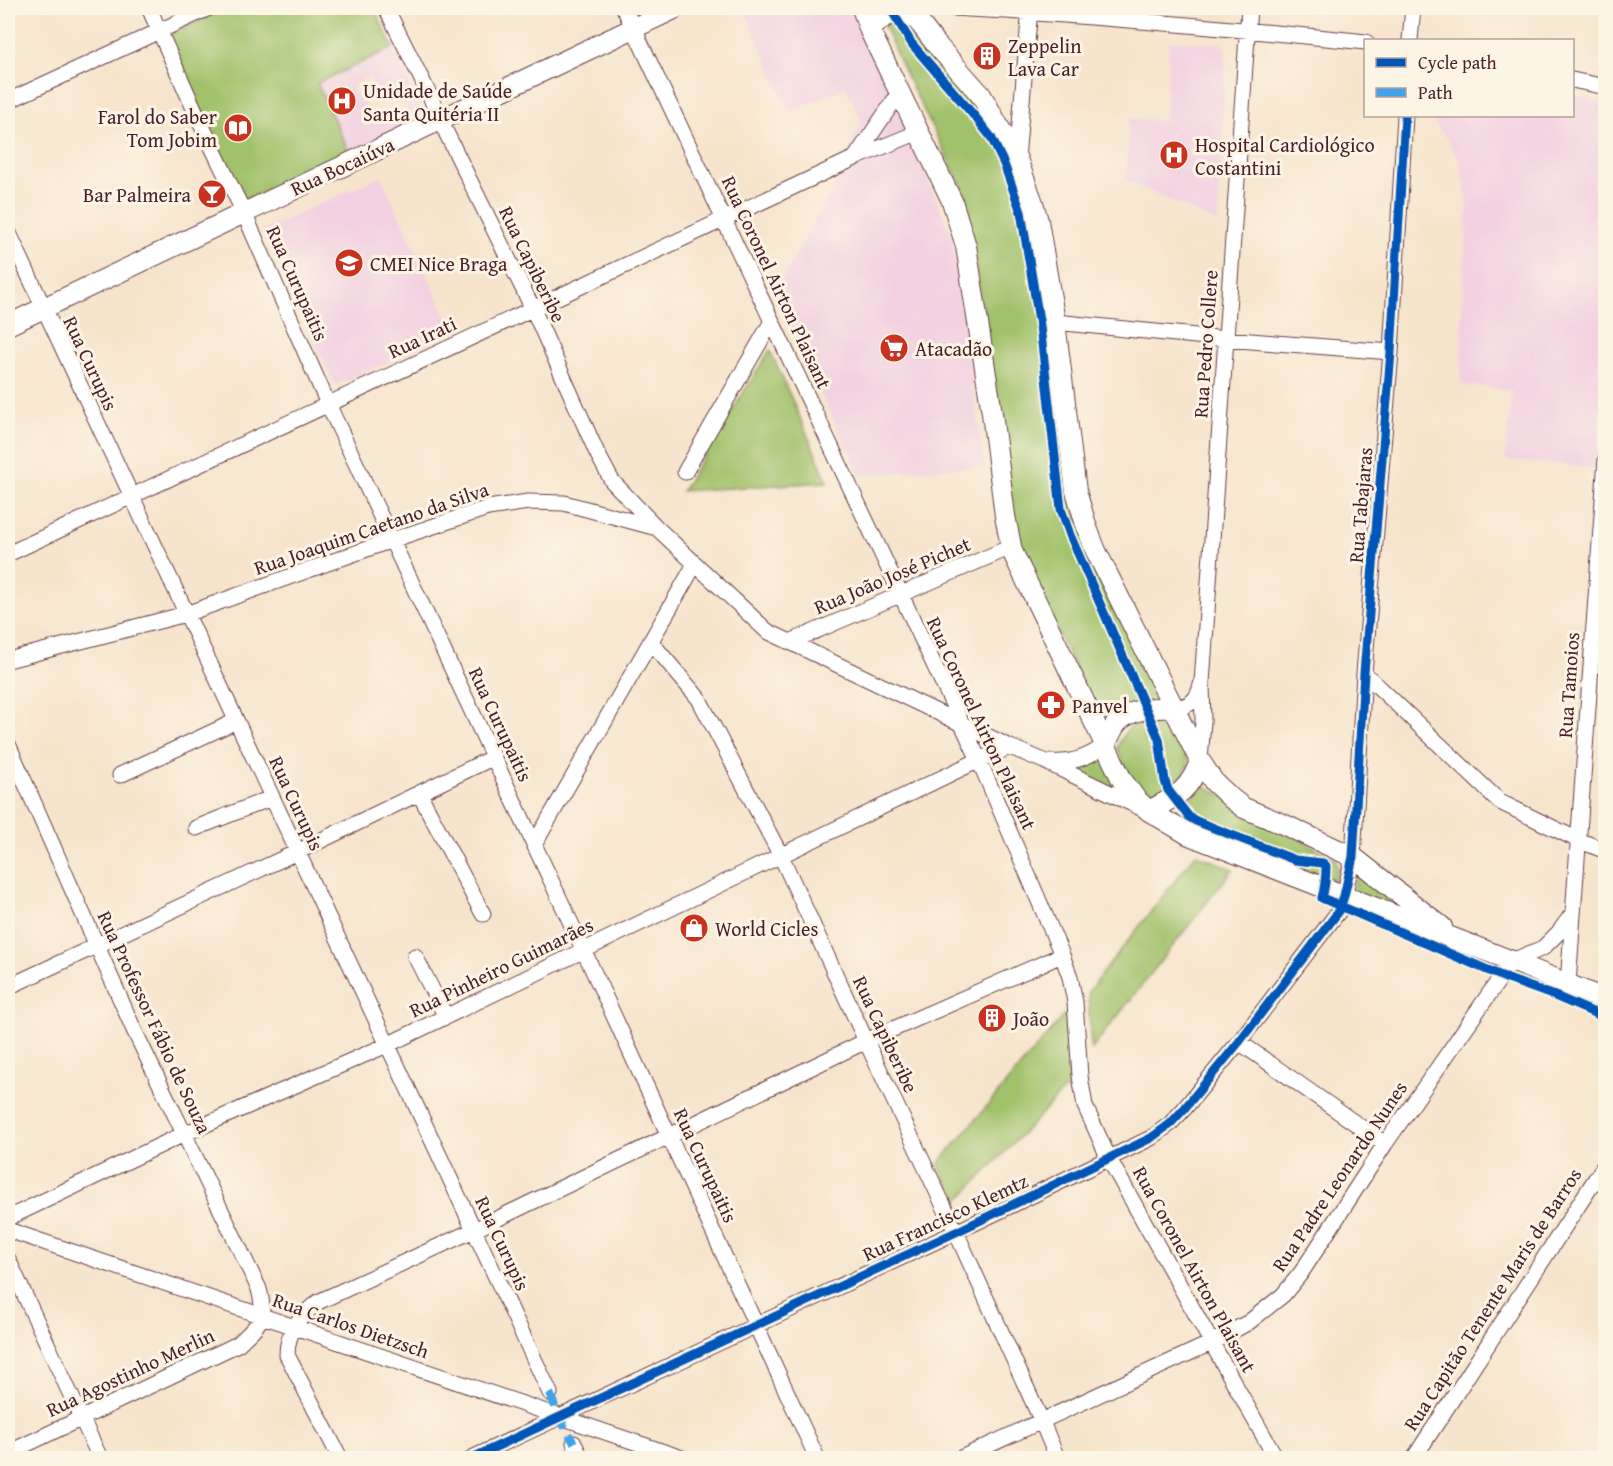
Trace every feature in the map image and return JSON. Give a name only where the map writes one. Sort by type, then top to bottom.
[{"type":"main road","name":"Rua Bocaiúva","points":[[8,325],[676,8]]},
{"type":"main road","points":[[862,8],[870,31],[952,201],[966,246],[1011,547],[1041,615],[1122,780],[1136,799],[1149,811],[1189,835],[1512,961],[1605,1000]]},
{"type":"main road","points":[[870,31],[876,22],[885,17],[912,13],[981,95],[1017,159],[1038,221],[1055,322],[1076,491],[1087,528],[1173,708],[1214,782],[1244,808],[1353,857],[1458,940]]},
{"type":"main road","points":[[1105,745],[1116,724],[1128,715],[1147,709],[1173,708]]},
{"type":"main road","points":[[1149,811],[1186,788],[1200,760]]},
{"type":"street","name":"Rua Curupaitis","points":[[149,8],[244,213],[328,404],[494,757],[817,1458]]},
{"type":"street","points":[[8,101],[209,8]]},
{"type":"street","name":"Rua Capiberibe","points":[[386,8],[532,309],[597,453],[612,481],[657,528]]},
{"type":"street","name":"Rua Coronel Airton Plaisant","points":[[624,8],[979,760],[1062,955],[1070,977],[1075,1002],[1080,1076],[1085,1106],[1109,1159],[1276,1458]]},
{"type":"street","points":[[952,8],[1029,10],[1364,42]]},
{"type":"street","name":"Rua Pedro Collere","points":[[1200,760],[1203,721],[1202,682],[1248,8]]},
{"type":"street","points":[[1410,39],[1413,8]]},
{"type":"street","points":[[1017,159],[1029,10]]},
{"type":"street","points":[[1574,80],[1605,87]]},
{"type":"street","points":[[855,158],[900,92]]},
{"type":"street","name":"Rua Tabajaras","points":[[1344,896],[1353,857],[1364,673],[1406,117]]},
{"type":"street","name":"Rua Irati","points":[[8,554],[855,158],[919,132]]},
{"type":"street","name":"Rua Curupis","points":[[8,231],[550,1393]]},
{"type":"street","points":[[685,472],[772,321]]},
{"type":"street","points":[[1055,322],[1390,352]]},
{"type":"street","name":"Rua Tamoios","points":[[1568,984],[1605,459]]},
{"type":"street","name":"Rua Joaquim Caetano da Silva","points":[[8,660],[186,614],[488,508],[528,502],[564,503],[657,528],[767,631],[1149,811]]},
{"type":"street","name":"Rua João José Pichet","points":[[790,642],[1011,547]]},
{"type":"street","points":[[534,845],[695,564]]},
{"type":"street","name":"Rua Capiberibe","points":[[651,642],[699,699],[781,856],[956,1232],[1057,1458]]},
{"type":"street","points":[[1364,673],[1500,802],[1605,851]]},
{"type":"street","points":[[1173,708],[1193,701],[1199,693],[1202,682]]},
{"type":"street","points":[[120,775],[236,721]]},
{"type":"street","name":"Rua Professor Fábio de Souza","points":[[8,744],[12,766],[134,1030],[260,1289],[263,1317]]},
{"type":"street","name":"Rua Joaquim Caetano da Silva","points":[[1044,762],[1063,763],[1082,759],[1105,745]]},
{"type":"street","name":"Rua Pinheiro Guimarães","points":[[8,1218],[184,1134],[387,1045],[1010,747]]},
{"type":"street","points":[[8,987],[494,757]]},
{"type":"street","points":[[419,793],[483,914]]},
{"type":"street","points":[[196,828],[272,798]]},
{"type":"street","name":"Rua Francisco Klemtz","points":[[472,1458],[956,1232],[1151,1138],[1170,1124],[1239,1042],[1339,911],[1344,896]]},
{"type":"street","points":[[1512,961],[1543,948],[1573,913]]},
{"type":"street","points":[[340,1458],[287,1355],[287,1345],[293,1327],[318,1302],[474,1230],[866,1041],[1062,955]]},
{"type":"street","points":[[415,956],[446,1017]]},
{"type":"street","name":"Rua Padre Leonardo Nunes","points":[[962,1458],[1211,1343],[1249,1322],[1283,1295],[1301,1273],[1384,1144],[1512,961]]},
{"type":"street","points":[[1239,1042],[1384,1144]]},
{"type":"street","name":"Rua Capitão Tenente Maris de Barros","points":[[1414,1458],[1605,1163]]},
{"type":"street","name":"Rua Carlos Dietzsch","points":[[8,1230],[682,1458]]},
{"type":"street","points":[[8,1259],[100,1458]]},
{"type":"street","name":"Rua Agostinho Merlin","points":[[8,1453],[238,1344],[263,1317]]},
{"type":"street","points":[[574,1443],[581,1458]]},
{"type":"shaded area","points":[[743,8],[851,8],[888,87],[951,234],[984,466],[859,475],[774,293],[833,189],[861,120],[846,87],[790,112]]},
{"type":"shaded area","name":"Hospital Cardiológico Costantini","points":[[1169,41],[1220,43],[1226,50],[1218,223],[1126,180],[1129,119],[1165,121]]},
{"type":"shaded area","name":"Unidade de Saúde Santa Quitéria II","points":[[393,48],[426,116],[349,152],[317,83]],"holes":[[[369,77],[379,95],[391,89],[395,96],[391,98],[392,100],[401,95],[407,108],[394,115],[393,112],[391,113],[392,116],[386,119],[382,113],[377,116],[378,119],[367,125],[361,114],[368,110],[364,102],[361,103],[352,85]]]},
{"type":"shaded area","points":[[1574,95],[1605,103],[1606,323],[1597,468],[1505,460],[1512,390],[1461,385],[1467,210],[1465,185],[1459,160],[1447,139],[1434,123],[1435,117],[1574,117]]},
{"type":"shaded area","name":"CMEI Nice Braga","points":[[381,176],[454,333],[335,386],[262,230]]},
{"type":"green space","points":[[227,8],[374,8],[393,48],[317,83],[349,152],[243,201],[166,36]]},
{"type":"green space","points":[[907,18],[1000,137],[1024,200],[1052,333],[1075,513],[1160,702],[1106,731],[1019,554],[1011,520],[965,193],[903,69],[882,21]]},
{"type":"green space","points":[[770,350],[828,482],[682,491]]},
{"type":"green space","points":[[1152,719],[1164,721],[1171,727],[1189,761],[1184,774],[1177,782],[1160,790],[1148,791],[1138,786],[1131,778],[1117,748],[1130,728]]},
{"type":"green space","points":[[1102,754],[1121,793],[1065,767]]},
{"type":"green space","points":[[1205,786],[1335,859],[1338,869],[1336,879],[1328,882],[1189,827],[1169,814]]},
{"type":"green space","points":[[1196,854],[1233,869],[1091,1050],[1088,992]]},
{"type":"green space","points":[[1357,870],[1429,925],[1352,895]]},
{"type":"green space","points":[[1065,1014],[1069,1085],[956,1203],[938,1164]]},
{"type":"marked path","points":[[550,1393],[559,1417],[574,1443]]},
{"type":"cycle path","points":[[890,8],[912,44],[991,137],[1004,164],[1021,212],[1040,326],[1061,509],[1070,535],[1159,739],[1168,790],[1189,817],[1196,821],[1295,860],[1323,863],[1326,870],[1322,898],[1508,979],[1606,1018]]},
{"type":"cycle path","points":[[472,1458],[956,1232],[1151,1138],[1170,1124],[1184,1109],[1239,1042],[1339,911],[1353,857],[1364,673],[1391,352],[1405,117]]},
{"type":"place","name":"Zeppelin Lava Car","points":[[987,56]]},
{"type":"place","name":"Unidade de Saúde Santa Quitéria II","points":[[342,101]]},
{"type":"place","name":"Farol do Saber Tom Jobim","points":[[238,128]]},
{"type":"place","name":"Hospital Cardiológico Costantini","points":[[1174,155]]},
{"type":"place","name":"Bar Palmeira","points":[[212,194]]},
{"type":"place","name":"CMEI Nice Braga","points":[[349,263]]},
{"type":"place","name":"Atacadão","points":[[894,348]]},
{"type":"place","name":"Panvel","points":[[1051,705]]},
{"type":"place","name":"World Cicles","points":[[694,928]]},
{"type":"place","name":"João","points":[[992,1018]]}]
